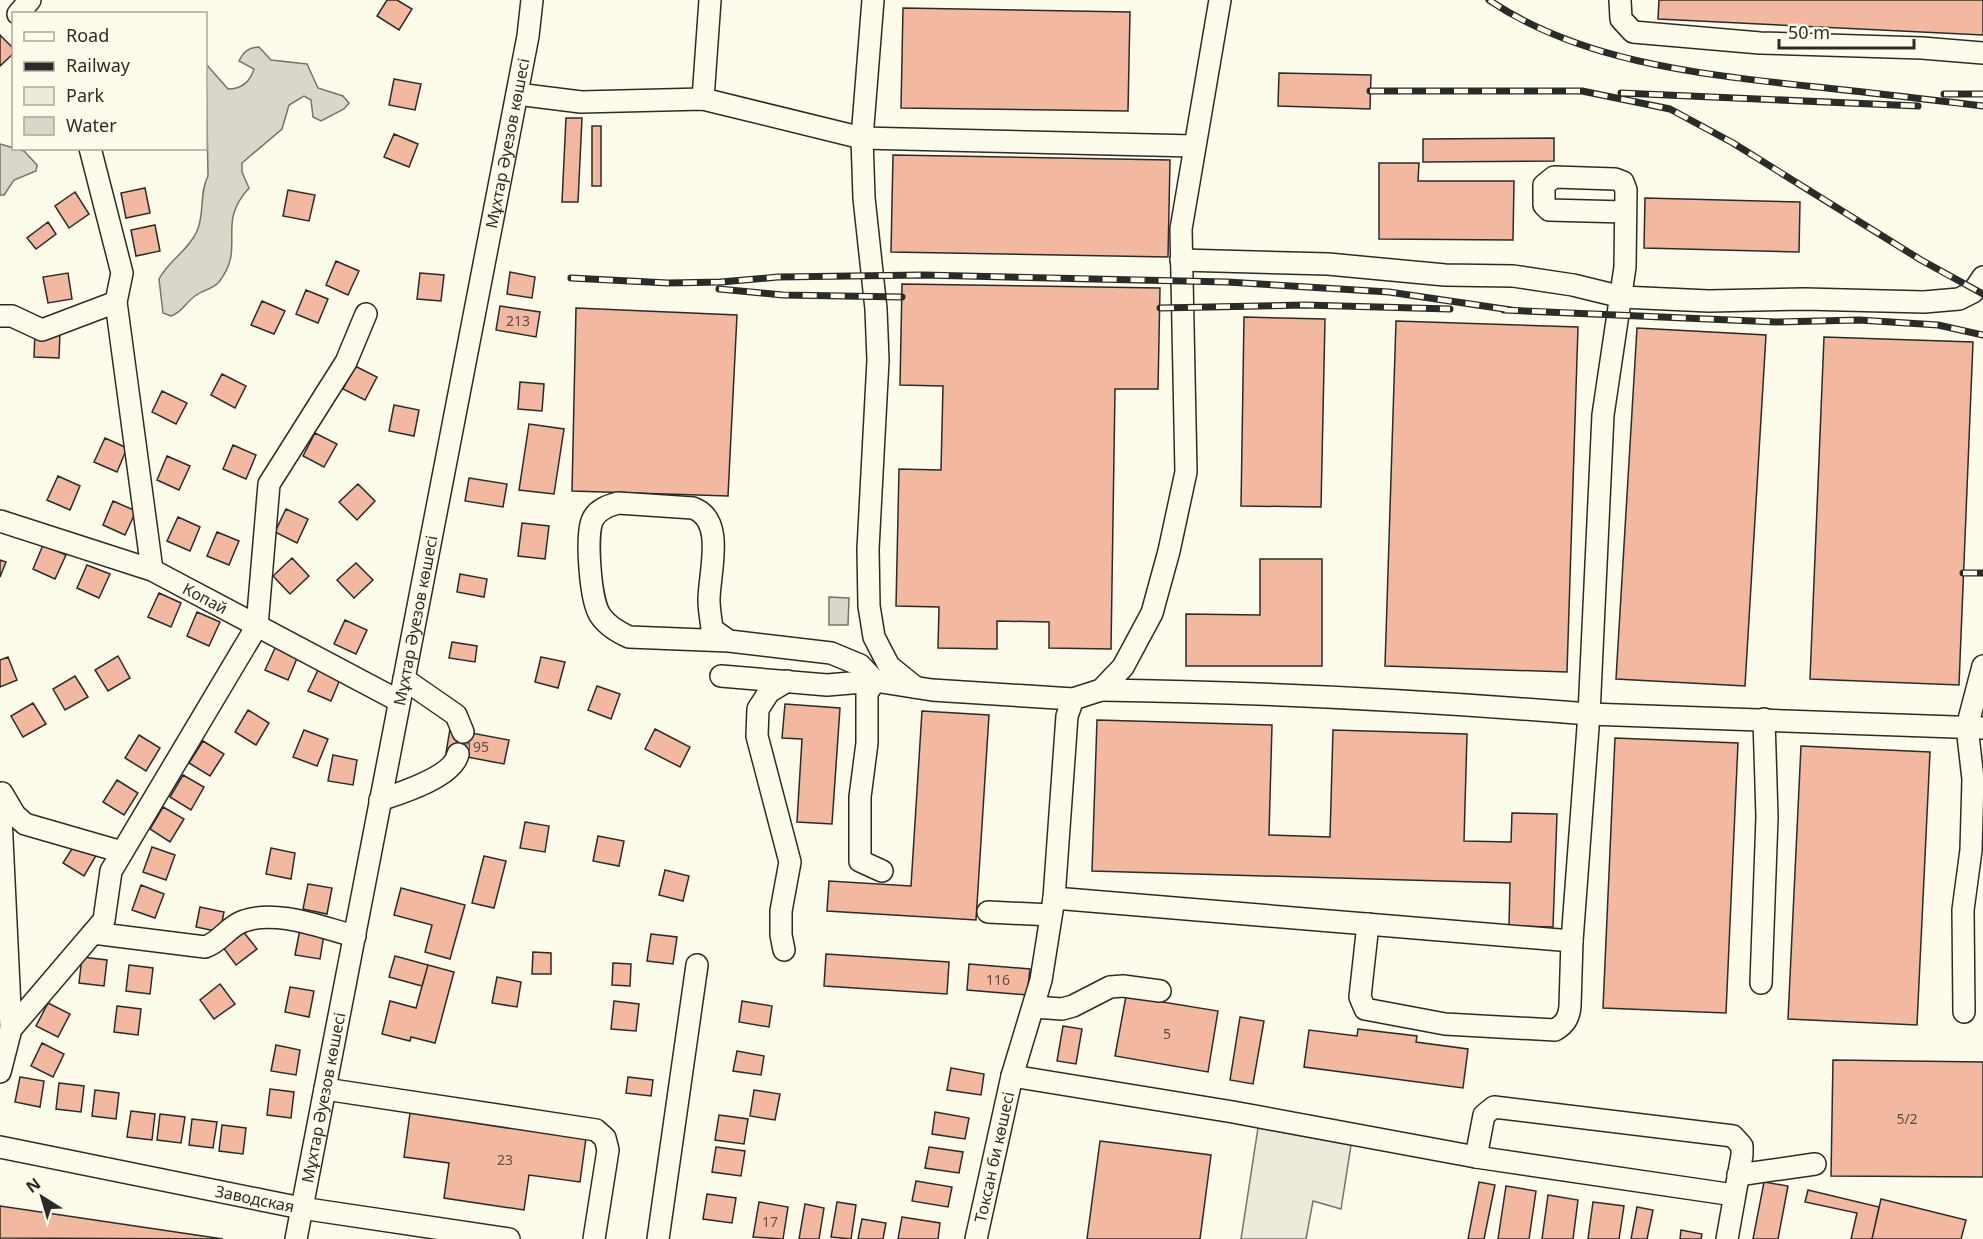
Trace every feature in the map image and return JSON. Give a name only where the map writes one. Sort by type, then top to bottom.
[{"type":"street","points":[[20,12],[30,0]]},
{"type":"street","name":"Мұхтар Әуезов көшесі","points":[[296,1239],[517,94],[532,0]]},
{"type":"street","points":[[703,99],[710,0]]},
{"type":"street","points":[[873,0],[862,138],[864,198],[876,309],[878,360],[868,549],[869,606],[874,637],[889,666],[915,687]]},
{"type":"street","points":[[1101,690],[1123,667],[1152,613],[1169,551],[1186,472],[1181,229],[1220,0]]},
{"type":"street","points":[[1620,0],[1621,19],[1633,32],[1760,43],[1922,48],[1983,53]]},
{"type":"street","points":[[517,94],[581,102],[703,99],[862,138],[1194,146]]},
{"type":"street","points":[[91,150],[123,273],[116,302],[152,570]]},
{"type":"street","points":[[1368,924],[1360,997],[1365,1009],[1445,1024],[1489,1028],[1546,1032],[1564,1024],[1570,1006],[1572,941],[1589,714],[1603,415],[1622,297],[1625,267],[1625,212]]},
{"type":"street","points":[[1181,260],[1328,264],[1445,275],[1513,276],[1572,285],[1622,297],[1924,302],[1959,299],[1973,292],[1983,277]]},
{"type":"street","points":[[0,316],[12,316],[42,330],[116,302]]},
{"type":"street","points":[[10,1029],[104,920],[111,871],[257,626],[269,484],[346,362],[366,314]]},
{"type":"street","points":[[729,641],[711,629],[709,599],[713,563],[711,533],[707,517],[702,511],[693,508],[618,503],[607,506],[597,513],[591,522],[591,581],[595,604],[606,622],[617,632],[629,637],[729,641],[831,654],[860,665],[875,681]]},
{"type":"street","name":"Копай","points":[[0,521],[152,570],[399,701]]},
{"type":"street","points":[[1964,1012],[1963,910],[1971,850],[1975,728],[1983,666]]},
{"type":"street","points":[[721,676],[827,685],[875,681],[915,687],[1073,699],[1101,690],[1247,692],[1341,699],[1433,701],[1589,714],[1975,728]]},
{"type":"street","points":[[404,679],[456,715],[462,732]]},
{"type":"street","points":[[784,950],[781,935],[781,911],[790,862],[757,736],[758,709],[769,692],[787,681]]},
{"type":"street","points":[[875,681],[867,693],[867,742],[860,797],[859,841],[860,861],[882,871]]},
{"type":"street","name":"Токсан би көшесі","points":[[976,1239],[1012,1076],[1034,1007],[1053,906],[1067,716],[1073,699]]},
{"type":"street","points":[[1761,983],[1767,817],[1764,720]]},
{"type":"street","points":[[380,800],[440,774],[454,764],[458,754]]},
{"type":"street","points":[[0,790],[15,815],[24,824],[122,852]]},
{"type":"street","points":[[0,796],[10,1029],[0,1072]]},
{"type":"street","points":[[988,912],[1053,906],[1368,924],[1572,941]]},
{"type":"street","points":[[93,933],[206,947],[216,943],[238,924],[268,917],[355,936]]},
{"type":"street","points":[[658,1239],[697,965]]},
{"type":"street","points":[[1034,1007],[1062,1009],[1073,1006],[1110,987],[1123,986],[1160,992]]},
{"type":"street","points":[[1012,1076],[1233,1112],[1476,1157],[1736,1185],[1815,1164]]},
{"type":"street","points":[[325,1089],[596,1130],[605,1138],[608,1150],[594,1239]]},
{"type":"street","points":[[1476,1157],[1484,1115],[1488,1110],[1501,1107],[1733,1136],[1742,1146],[1727,1239]]},
{"type":"street","name":"Заводская","points":[[0,1147],[301,1208],[509,1239]]},
{"type":"green space","points":[[1258,1128],[1351,1145],[1341,1209],[1313,1201],[1306,1239],[1241,1239]]},
{"type":"water","points":[[259,47],[271,60],[307,64],[318,88],[343,96],[349,103],[344,109],[321,121],[313,117],[311,100],[304,96],[289,105],[282,129],[242,163],[242,172],[249,188],[239,201],[234,213],[231,257],[227,269],[217,284],[195,296],[171,316],[163,313],[159,279],[189,244],[197,231],[201,217],[208,176],[207,65],[228,89],[237,88],[248,81],[254,69],[239,61],[252,48]]},
{"type":"water","points":[[0,144],[12,148],[12,150],[24,151],[37,165],[36,171],[14,180],[4,195],[0,195]]},
{"type":"water","points":[[829,597],[849,598],[848,625],[829,625]]},
{"type":"building","points":[[387,0],[397,0],[412,9],[399,30],[377,16]]},
{"type":"building","points":[[1659,0],[1983,0],[1983,35],[1658,19]]},
{"type":"building","points":[[903,8],[1130,12],[1128,111],[901,108]]},
{"type":"building","points":[[0,35],[12,47],[12,55],[0,66]]},
{"type":"building","points":[[1279,73],[1371,75],[1370,109],[1278,106]]},
{"type":"building","points":[[394,79],[421,84],[415,110],[389,105]]},
{"type":"building","points":[[566,118],[582,118],[578,202],[562,202]]},
{"type":"building","points":[[592,126],[601,126],[601,186],[592,186]]},
{"type":"building","points":[[394,134],[418,144],[409,167],[384,157]]},
{"type":"building","points":[[1554,138],[1554,161],[1423,162],[1423,139]]},
{"type":"building","points":[[893,155],[1170,160],[1168,257],[891,252]]},
{"type":"building","points":[[1379,163],[1419,163],[1418,181],[1514,181],[1513,240],[1379,239]]},
{"type":"building","points":[[145,188],[150,213],[126,218],[121,193]]},
{"type":"building","points":[[288,190],[315,195],[309,221],[283,216]]},
{"type":"building","points":[[75,192],[89,214],[69,228],[55,206]]},
{"type":"building","points":[[1645,198],[1800,202],[1799,252],[1644,248]]},
{"type":"building","points":[[48,222],[56,234],[36,249],[27,238]]},
{"type":"building","points":[[155,225],[160,251],[136,256],[131,230]]},
{"type":"building","points":[[336,261],[359,271],[348,295],[326,285]]},
{"type":"building","points":[[510,272],[535,277],[532,298],[507,294]]},
{"type":"building","points":[[68,273],[72,299],[48,303],[43,277]]},
{"type":"building","points":[[420,273],[444,275],[441,301],[417,299]]},
{"type":"building","points":[[902,284],[1160,288],[1158,389],[1115,389],[1111,649],[1049,648],[1049,622],[997,621],[997,649],[938,648],[939,607],[896,606],[899,469],[941,470],[943,386],[900,385]]},
{"type":"building","points":[[306,290],[328,299],[318,323],[296,314]]},
{"type":"building","points":[[262,301],[285,311],[274,334],[251,325]]},
{"type":"building","points":[[500,306],[540,312],[536,337],[496,330]]},
{"type":"building","points":[[576,308],[737,315],[728,496],[572,491]]},
{"type":"building","points":[[1244,317],[1325,319],[1321,507],[1241,506]]},
{"type":"building","points":[[1396,321],[1578,327],[1567,672],[1385,666]]},
{"type":"building","points":[[1637,328],[1766,335],[1745,686],[1616,679]]},
{"type":"building","points":[[35,331],[60,332],[59,358],[34,357]]},
{"type":"building","points":[[1824,337],[1973,342],[1959,685],[1810,679]]},
{"type":"building","points":[[355,366],[377,377],[365,400],[343,389]]},
{"type":"building","points":[[222,374],[246,386],[235,408],[211,395]]},
{"type":"building","points":[[520,382],[544,384],[542,411],[518,409]]},
{"type":"building","points":[[162,391],[187,403],[176,424],[152,412]]},
{"type":"building","points":[[394,405],[419,410],[414,436],[389,431]]},
{"type":"building","points":[[529,424],[564,429],[554,494],[519,490]]},
{"type":"building","points":[[315,433],[337,444],[324,467],[303,456]]},
{"type":"building","points":[[105,438],[127,448],[117,472],[94,462]]},
{"type":"building","points":[[233,445],[256,455],[246,479],[223,469]]},
{"type":"building","points":[[167,456],[190,466],[179,490],[157,480]]},
{"type":"building","points":[[58,476],[80,486],[70,510],[47,500]]},
{"type":"building","points":[[469,478],[507,484],[503,507],[465,501]]},
{"type":"building","points":[[358,484],[375,501],[357,520],[339,502]]},
{"type":"building","points":[[113,501],[136,511],[125,535],[103,525]]},
{"type":"building","points":[[286,509],[308,519],[297,543],[275,532]]},
{"type":"building","points":[[178,517],[200,527],[190,551],[167,541]]},
{"type":"building","points":[[522,523],[549,526],[545,559],[518,556]]},
{"type":"building","points":[[217,532],[239,541],[229,565],[207,556]]},
{"type":"building","points":[[43,545],[66,555],[55,579],[33,569]]},
{"type":"building","points":[[292,558],[309,576],[290,594],[273,576]]},
{"type":"building","points":[[1260,559],[1322,559],[1322,666],[1186,666],[1186,614],[1260,615]]},
{"type":"building","points":[[0,560],[6,562],[0,577]]},
{"type":"building","points":[[356,563],[373,580],[354,598],[337,580]]},
{"type":"building","points":[[87,565],[110,574],[99,598],[77,588]]},
{"type":"building","points":[[460,574],[487,579],[484,597],[457,592]]},
{"type":"building","points":[[159,593],[181,603],[171,627],[148,617]]},
{"type":"building","points":[[197,612],[220,622],[209,646],[187,636]]},
{"type":"building","points":[[345,620],[367,630],[356,654],[334,644]]},
{"type":"building","points":[[452,642],[477,646],[475,662],[449,658]]},
{"type":"building","points":[[276,646],[298,656],[288,680],[265,670]]},
{"type":"building","points":[[118,656],[130,678],[108,691],[95,670]]},
{"type":"building","points":[[8,657],[17,680],[0,687],[0,660]]},
{"type":"building","points":[[541,657],[565,662],[558,688],[535,682]]},
{"type":"building","points":[[319,668],[341,677],[331,701],[308,691]]},
{"type":"building","points":[[75,676],[88,697],[65,710],[53,689]]},
{"type":"building","points":[[597,686],[620,694],[611,719],[588,710]]},
{"type":"building","points":[[33,703],[46,724],[23,737],[11,716]]},
{"type":"building","points":[[785,704],[840,708],[832,824],[797,822],[802,739],[782,738]]},
{"type":"building","points":[[248,710],[269,723],[256,745],[235,732]]},
{"type":"building","points":[[922,711],[989,715],[976,920],[827,911],[829,881],[911,886]]},
{"type":"building","points":[[1097,720],[1272,725],[1269,835],[1330,837],[1333,730],[1467,734],[1464,841],[1511,842],[1512,813],[1557,814],[1553,927],[1509,926],[1510,883],[1092,871]]},
{"type":"building","points":[[450,729],[509,740],[504,764],[446,753]]},
{"type":"building","points":[[655,729],[690,747],[680,767],[645,749]]},
{"type":"building","points":[[304,730],[328,739],[317,766],[293,757]]},
{"type":"building","points":[[139,735],[160,748],[146,771],[125,758]]},
{"type":"building","points":[[1615,738],[1738,743],[1726,1013],[1603,1008]]},
{"type":"building","points":[[203,741],[224,754],[210,776],[189,763]]},
{"type":"building","points":[[1801,746],[1930,752],[1917,1025],[1788,1019]]},
{"type":"building","points":[[333,755],[357,760],[353,785],[328,781]]},
{"type":"building","points":[[183,775],[204,787],[191,810],[170,797]]},
{"type":"building","points":[[117,780],[138,793],[124,815],[103,802]]},
{"type":"building","points":[[163,807],[184,819],[170,842],[150,829]]},
{"type":"building","points":[[525,822],[549,826],[545,852],[520,848]]},
{"type":"building","points":[[598,836],[624,841],[619,866],[593,861]]},
{"type":"building","points":[[77,841],[97,854],[84,876],[63,863]]},
{"type":"building","points":[[152,847],[175,855],[166,880],[143,872]]},
{"type":"building","points":[[271,848],[295,853],[291,879],[266,874]]},
{"type":"building","points":[[484,856],[506,861],[494,908],[472,903]]},
{"type":"building","points":[[665,870],[689,876],[683,901],[659,895]]},
{"type":"building","points":[[308,884],[332,888],[327,914],[303,909]]},
{"type":"building","points":[[141,885],[164,894],[155,918],[132,910]]},
{"type":"building","points":[[401,888],[465,905],[450,959],[425,952],[432,925],[394,915]]},
{"type":"building","points":[[200,907],[224,912],[220,932],[196,927]]},
{"type":"building","points":[[300,929],[324,934],[320,959],[295,955]]},
{"type":"building","points":[[242,930],[257,949],[236,965],[222,946]]},
{"type":"building","points":[[651,934],[677,937],[673,964],[647,961]]},
{"type":"building","points":[[533,952],[551,953],[551,974],[532,974]]},
{"type":"building","points":[[826,954],[949,962],[947,994],[824,986]]},
{"type":"building","points":[[395,956],[428,965],[422,986],[389,977]]},
{"type":"building","points":[[82,957],[107,960],[104,986],[79,983]]},
{"type":"building","points":[[613,963],[631,964],[630,986],[612,985]]},
{"type":"building","points":[[969,964],[1030,969],[1027,995],[967,990]]},
{"type":"building","points":[[129,965],[153,968],[150,994],[126,991]]},
{"type":"building","points":[[428,965],[454,972],[435,1043],[411,1037],[410,1041],[382,1034],[390,1001],[416,1008]]},
{"type":"building","points":[[497,977],[521,982],[517,1007],[492,1003]]},
{"type":"building","points":[[220,984],[235,1004],[214,1019],[200,1000]]},
{"type":"building","points":[[290,987],[314,991],[309,1017],[285,1012]]},
{"type":"building","points":[[1126,996],[1218,1011],[1208,1072],[1115,1056]]},
{"type":"building","points":[[614,1001],[639,1004],[636,1031],[611,1029]]},
{"type":"building","points":[[742,1001],[772,1006],[769,1027],[739,1022]]},
{"type":"building","points":[[48,1003],[70,1014],[58,1037],[36,1026]]},
{"type":"building","points":[[117,1006],[141,1009],[138,1035],[114,1032]]},
{"type":"building","points":[[1240,1017],[1264,1021],[1253,1084],[1230,1080]]},
{"type":"building","points":[[1063,1026],[1082,1029],[1076,1064],[1057,1061]]},
{"type":"building","points":[[1358,1029],[1417,1036],[1416,1042],[1468,1049],[1463,1088],[1304,1067],[1309,1030],[1357,1036]]},
{"type":"building","points":[[42,1043],[64,1054],[53,1077],[31,1066]]},
{"type":"building","points":[[276,1045],[300,1050],[296,1075],[271,1071]]},
{"type":"building","points":[[737,1051],[764,1056],[761,1075],[733,1071]]},
{"type":"building","points":[[1833,1060],[1983,1062],[1983,1177],[1831,1176]]},
{"type":"building","points":[[951,1068],[984,1074],[981,1095],[947,1090]]},
{"type":"building","points":[[20,1077],[44,1081],[40,1107],[15,1102]]},
{"type":"building","points":[[628,1077],[653,1080],[651,1096],[626,1093]]},
{"type":"building","points":[[59,1083],[84,1086],[81,1112],[56,1109]]},
{"type":"building","points":[[270,1089],[294,1092],[291,1118],[267,1115]]},
{"type":"building","points":[[95,1090],[119,1093],[116,1119],[92,1116]]},
{"type":"building","points":[[754,1090],[780,1094],[775,1120],[750,1116]]},
{"type":"building","points":[[131,1111],[155,1114],[152,1140],[127,1137]]},
{"type":"building","points":[[935,1112],[969,1118],[965,1139],[932,1134]]},
{"type":"building","points":[[410,1113],[586,1138],[580,1182],[529,1175],[524,1210],[444,1198],[449,1163],[404,1157]]},
{"type":"building","points":[[160,1114],[185,1117],[181,1143],[157,1140]]},
{"type":"building","points":[[719,1115],[748,1119],[744,1144],[715,1140]]},
{"type":"building","points":[[192,1119],[217,1122],[213,1148],[189,1145]]},
{"type":"building","points":[[222,1125],[246,1128],[243,1154],[219,1151]]},
{"type":"building","points":[[1100,1141],[1211,1155],[1200,1239],[1087,1239]]},
{"type":"building","points":[[716,1147],[745,1151],[741,1176],[712,1172]]},
{"type":"building","points":[[929,1147],[963,1152],[959,1173],[925,1168]]},
{"type":"building","points":[[916,1181],[952,1187],[948,1207],[912,1201]]},
{"type":"building","points":[[1479,1182],[1495,1185],[1484,1239],[1468,1239]]},
{"type":"building","points":[[1764,1182],[1788,1186],[1778,1239],[1753,1239]]},
{"type":"building","points":[[1506,1186],[1536,1191],[1529,1239],[1498,1239]]},
{"type":"building","points":[[1808,1190],[1879,1207],[1872,1239],[1851,1239],[1857,1213],[1805,1202]]},
{"type":"building","points":[[707,1194],[736,1198],[732,1223],[703,1219]]},
{"type":"building","points":[[1548,1195],[1578,1200],[1573,1239],[1542,1239]]},
{"type":"building","points":[[1881,1199],[1966,1220],[1961,1239],[1872,1239]]},
{"type":"building","points":[[759,1202],[788,1207],[783,1239],[753,1237]]},
{"type":"building","points":[[837,1202],[856,1205],[851,1239],[831,1237]]},
{"type":"building","points":[[1593,1202],[1624,1206],[1619,1239],[1588,1239]]},
{"type":"building","points":[[805,1204],[824,1208],[819,1239],[799,1239]]},
{"type":"building","points":[[0,1206],[223,1239],[0,1238]]},
{"type":"building","points":[[1637,1207],[1653,1210],[1647,1239],[1631,1239]]},
{"type":"building","points":[[902,1217],[940,1223],[938,1239],[898,1239]]},
{"type":"building","points":[[862,1219],[886,1223],[883,1239],[858,1239]]},
{"type":"building","points":[[1681,1230],[1702,1234],[1701,1239],[1680,1239]]},
{"type":"railway","points":[[1489,0],[1525,21],[1562,38],[1642,62],[1725,76],[1983,106]]},
{"type":"railway","points":[[1370,91],[1582,91],[1670,109],[1733,143],[1921,260],[1983,294]]},
{"type":"railway","points":[[1621,93],[1918,106]]},
{"type":"railway","points":[[1944,94],[1983,94]]},
{"type":"railway","points":[[571,278],[668,283],[721,282],[778,277],[923,275],[1227,282],[1389,292],[1511,310]]},
{"type":"railway","points":[[719,289],[783,295],[902,297]]},
{"type":"railway","points":[[1160,308],[1305,305],[1450,309]]},
{"type":"railway","points":[[1504,310],[1776,322],[1859,320],[1938,325],[1983,335]]},
{"type":"railway","points":[[1963,573],[1983,573]]}]
